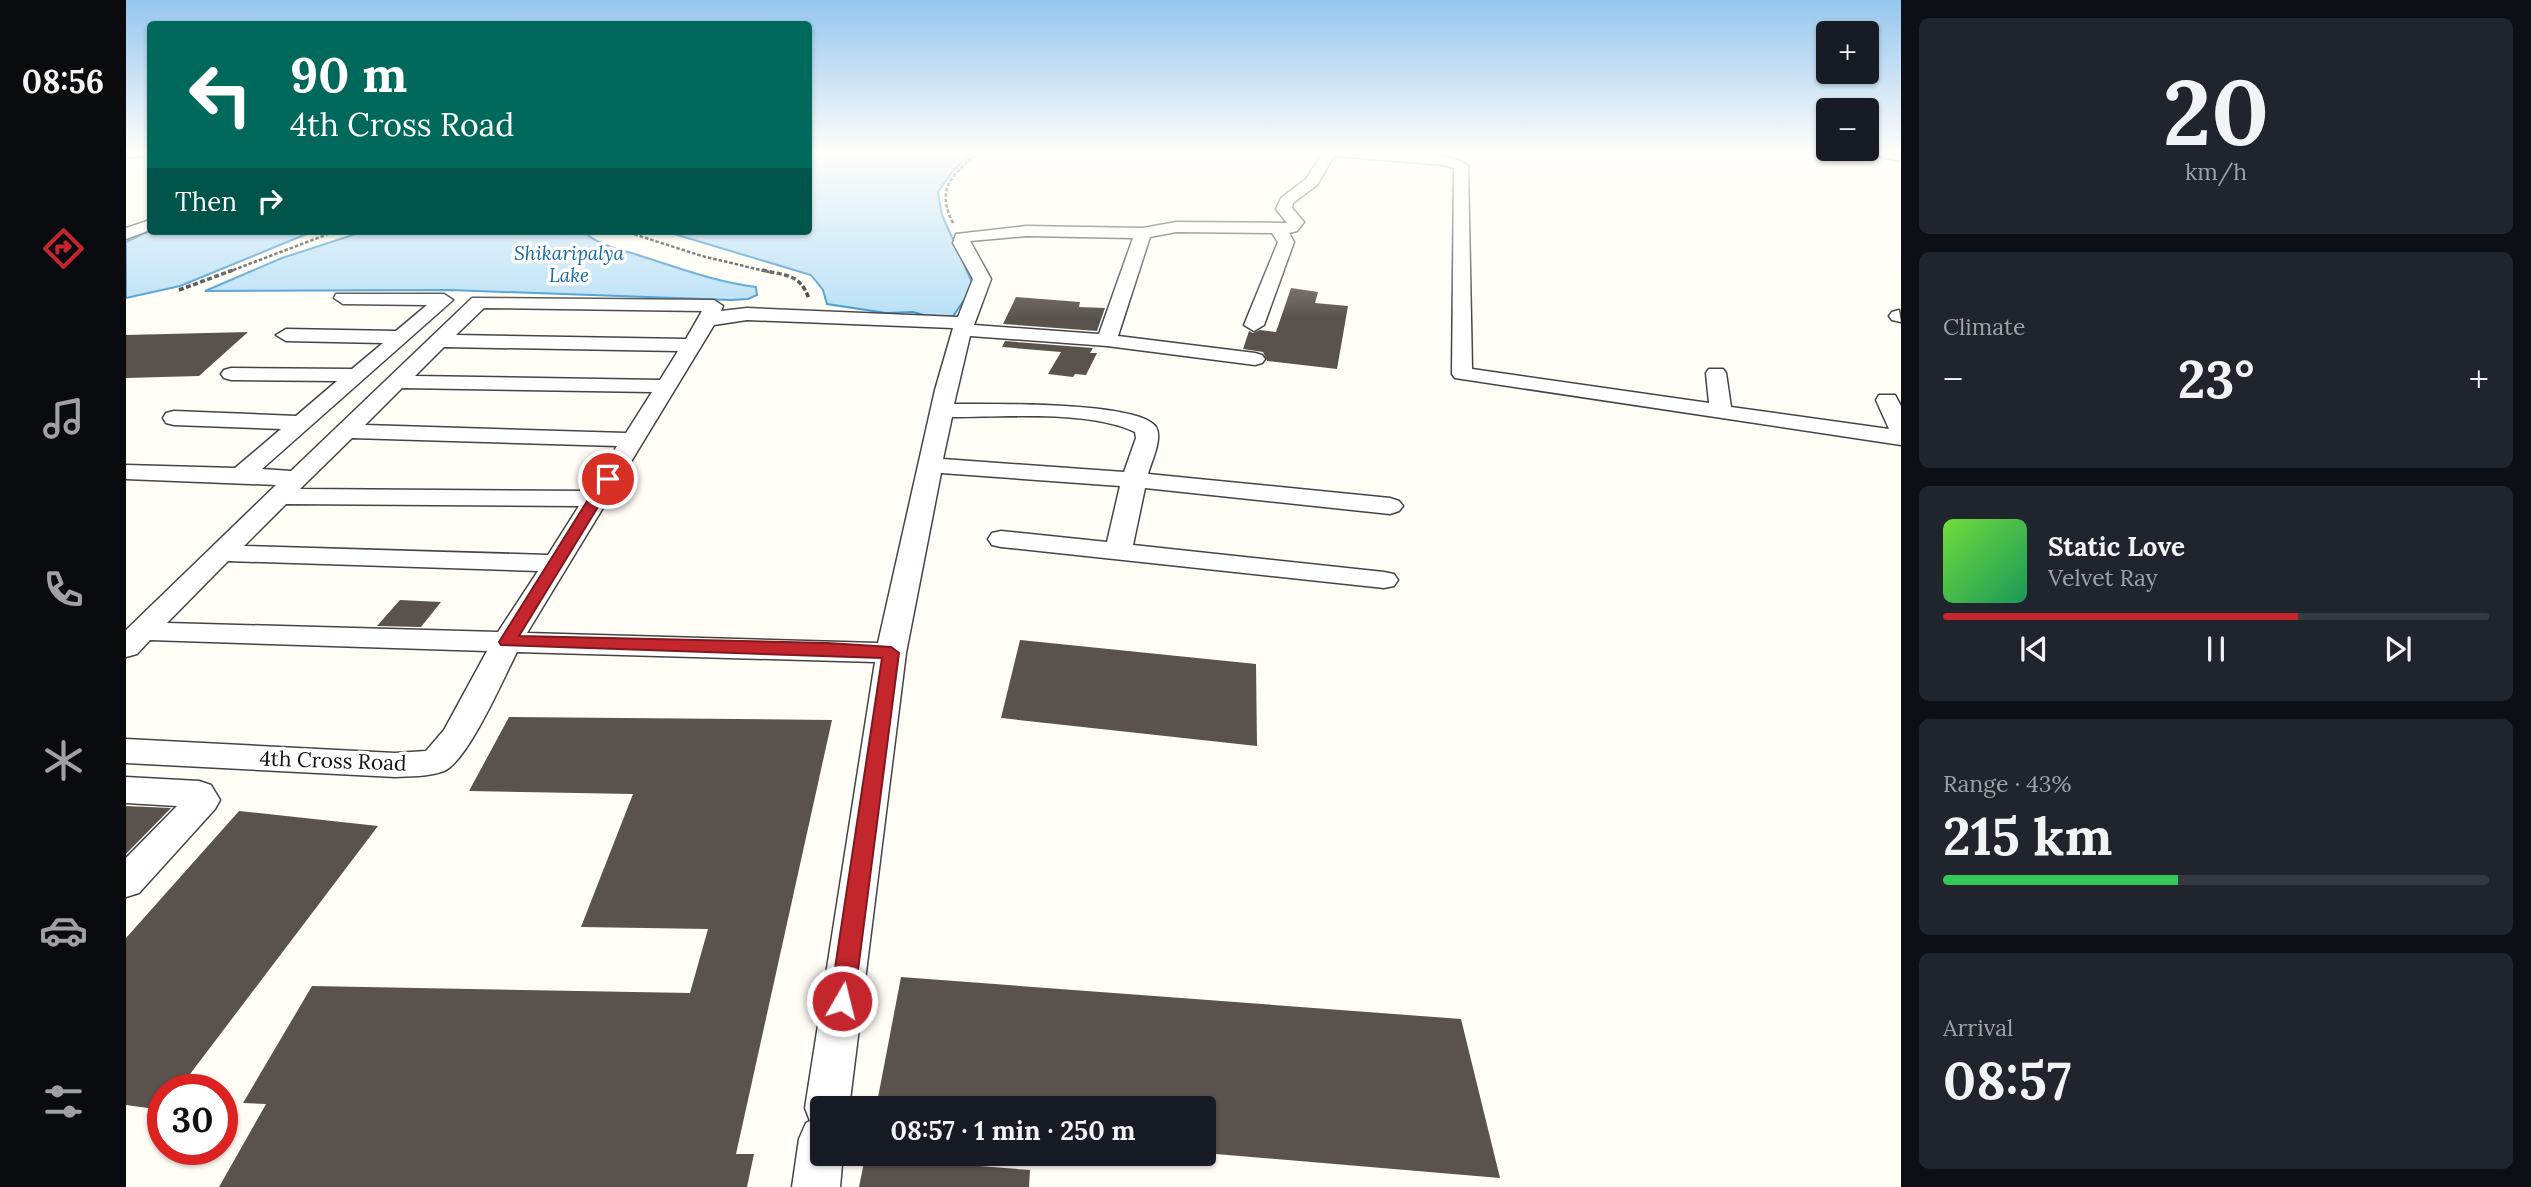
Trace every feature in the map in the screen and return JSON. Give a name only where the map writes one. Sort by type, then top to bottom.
[{"type":"street","points":[[829,1096],[891,653],[942,410],[963,326],[982,279],[961,243],[962,237],[1026,231],[1143,233],[1176,228],[1295,227],[1296,222],[1284,207]]},
{"type":"street","points":[[1461,207],[1462,374],[1901,438]]},
{"type":"street","points":[[126,234],[147,226]]},
{"type":"street","points":[[1254,324],[1286,242],[1278,229]]},
{"type":"street","points":[[1107,340],[1143,233]]},
{"type":"street","points":[[343,298],[714,306],[507,642]]},
{"type":"street","points":[[241,475],[444,300]]},
{"type":"street","points":[[135,639],[219,553],[479,302]]},
{"type":"street","points":[[707,321],[717,317],[747,314],[963,326],[1107,340],[1255,359]]},
{"type":"street","points":[[286,335],[401,337]]},
{"type":"street","points":[[437,341],[691,345]]},
{"type":"street","points":[[1716,373],[1721,412]]},
{"type":"street","points":[[231,374],[357,375]]},
{"type":"street","points":[[394,383],[666,386]]},
{"type":"street","points":[[1887,400],[1901,430]]},
{"type":"street","points":[[942,410],[1100,414],[1139,422],[1146,429],[1147,438],[1134,480],[1119,550]]},
{"type":"street","points":[[174,418],[302,423]]},
{"type":"street","points":[[345,431],[632,440]]},
{"type":"street","points":[[931,465],[1134,480],[1390,506]]},
{"type":"street","points":[[126,472],[241,475],[288,487],[596,499]]},
{"type":"street","points":[[1001,539],[1384,580]]},
{"type":"street","points":[[219,553],[555,564]]},
{"type":"street","points":[[135,639],[507,642],[827,649],[891,653]]},
{"type":"street","name":"4th Cross Road","points":[[126,751],[395,765],[435,762],[457,737],[507,642]]},
{"type":"street","points":[[126,790],[199,794],[203,800],[126,882]]},
{"type":"street","points":[[816,1187],[819,1166]]},
{"type":"path","points":[[946,207],[951,221],[967,235]]},
{"type":"path","points":[[178,290],[325,235]]},
{"type":"path","points":[[636,235],[702,256],[797,278],[804,284],[818,318]]},
{"type":"water","name":"Shikaripalya Lake","points":[[812,207],[941,207],[971,280],[971,290],[949,322],[913,312],[886,313],[827,304],[823,290],[811,275],[677,235],[812,235]]},
{"type":"water","points":[[147,232],[147,235],[304,235],[180,286],[126,298],[126,242]]},
{"type":"water","name":"Shikaripalya Lake","points":[[353,235],[588,235],[612,247],[713,278],[756,287],[757,295],[748,299],[731,300],[450,290],[205,291],[282,258]]},
{"type":"building","points":[[1291,288],[1318,292],[1315,303],[1348,306],[1337,369],[1267,361],[1263,352],[1243,349],[1249,331],[1276,332]]},
{"type":"building","points":[[1016,297],[1080,302],[1079,307],[1105,308],[1097,331],[1003,324]]},
{"type":"building","points":[[248,332],[199,376],[126,378],[126,335]]},
{"type":"building","points":[[1005,341],[1093,348],[1090,353],[1097,353],[1086,375],[1075,374],[1073,377],[1048,374],[1061,352],[1002,347]]},
{"type":"building","points":[[400,600],[441,602],[421,627],[377,626]]},
{"type":"building","points":[[1020,640],[1256,664],[1257,746],[1001,718]]},
{"type":"building","points":[[509,717],[832,720],[736,1154],[754,1154],[747,1187],[219,1187],[231,1165],[238,1165],[238,1153],[266,1104],[243,1103],[312,986],[690,993],[708,929],[581,927],[633,794],[469,791]]},
{"type":"building","points":[[126,806],[171,808],[126,854]]},
{"type":"building","points":[[239,811],[378,826],[190,1074],[147,1074],[147,1108],[126,1105],[126,938]]},
{"type":"building","points":[[901,977],[1461,1019],[1500,1178],[1216,1154],[1216,1096],[878,1096]]},
{"type":"building","points":[[863,1166],[979,1166],[1030,1170],[1029,1187],[859,1187]]},
{"type":"route","points":[[608,479],[507,642],[827,649],[891,653],[842,1001]]}]
